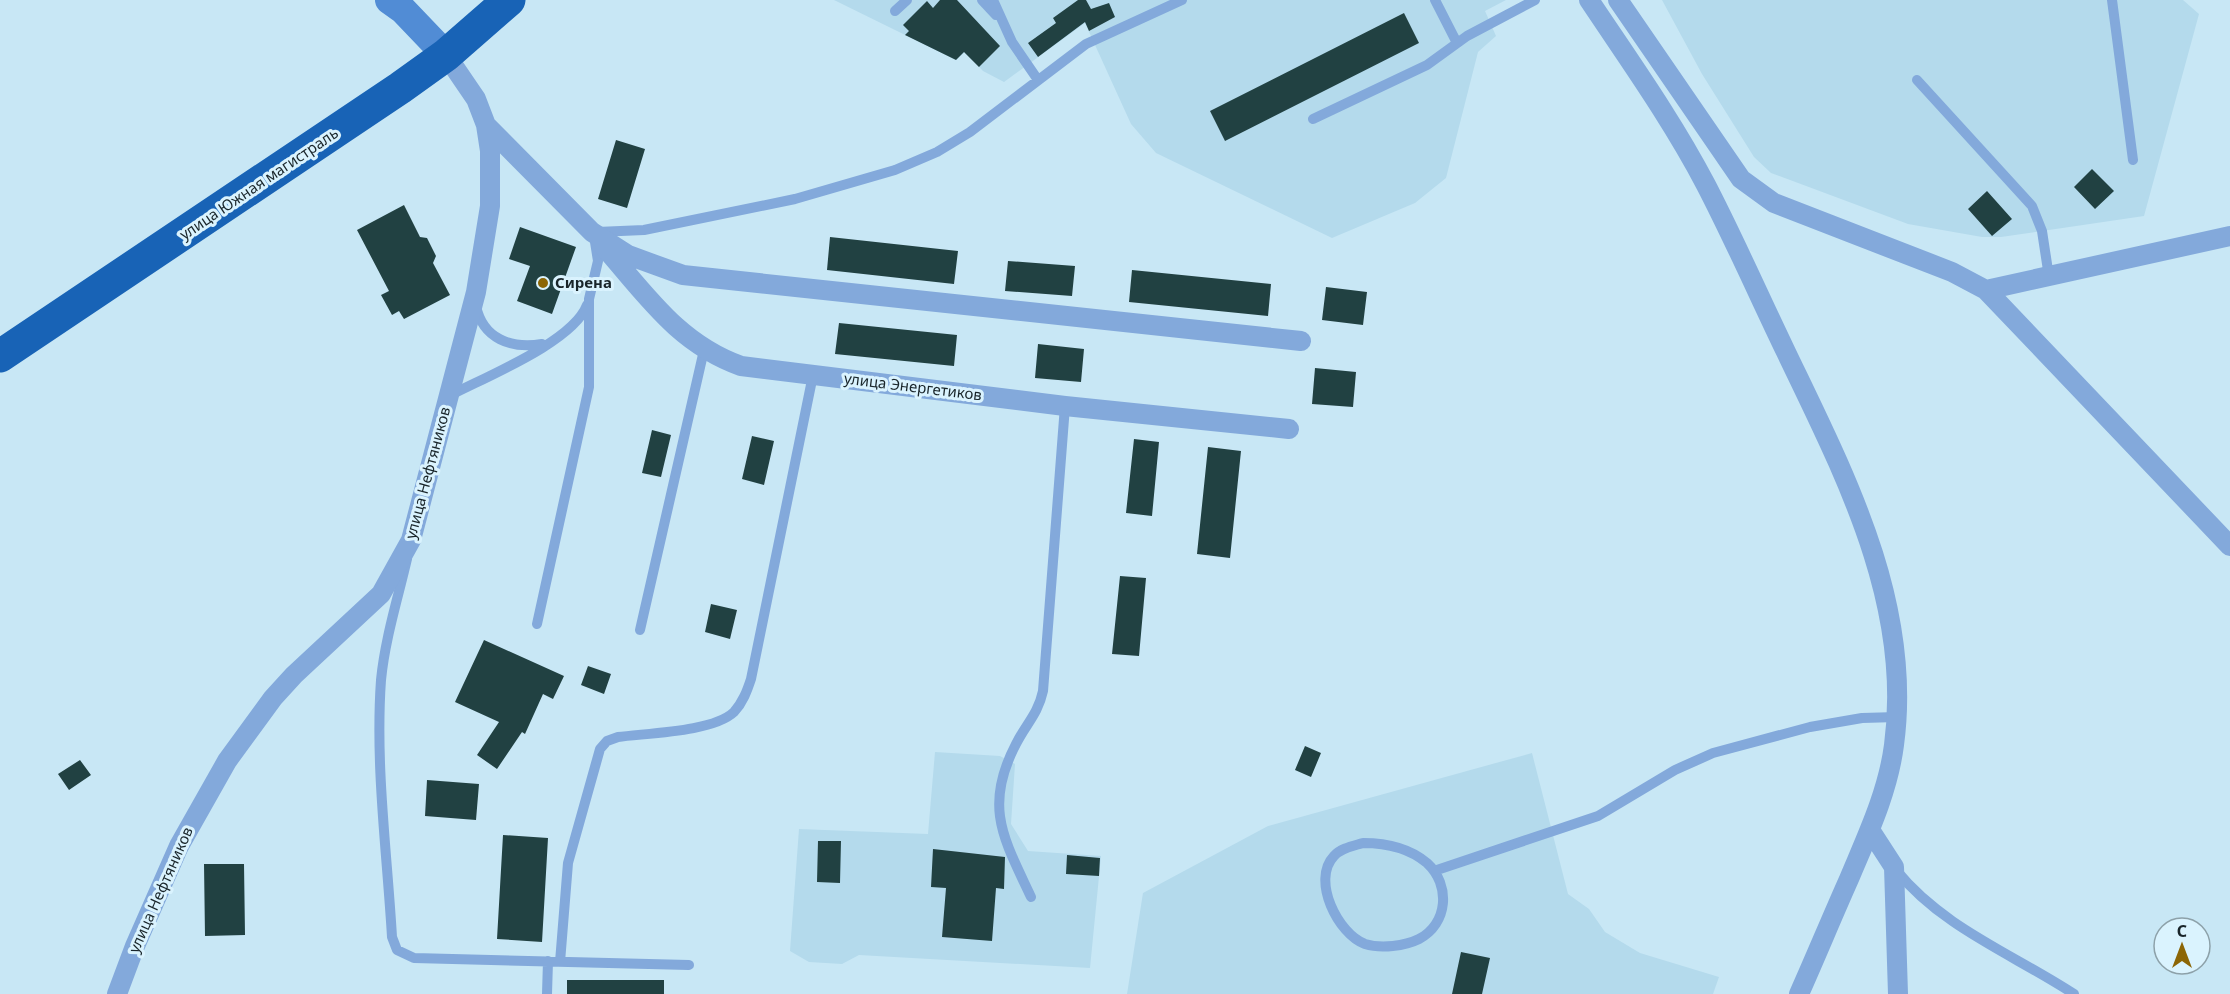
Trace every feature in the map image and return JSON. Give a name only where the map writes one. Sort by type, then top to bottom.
[{"type":"highway","name":"улица Южная магистраль","points":[[0,356],[314,148],[446,55],[509,0]]},
{"type":"street","points":[[389,0],[403,10],[446,55]]},
{"type":"street","points":[[1589,0],[1676,132],[1706,185],[1838,459],[1867,531],[1887,608],[1898,673],[1897,717],[1887,784],[1870,830],[1799,994]]},
{"type":"street","points":[[1618,0],[1741,179],[1755,192],[1774,203],[1952,272],[1986,290],[2230,546]]},
{"type":"street","name":"улица Нефтяников","points":[[117,994],[178,846],[227,761],[273,698],[294,675],[381,594],[411,540],[476,292],[490,206],[491,171],[486,125],[476,99],[446,55]]},
{"type":"street","points":[[486,125],[592,232],[628,255],[683,275],[1301,341]]},
{"type":"street","name":"улица Энергетиков","points":[[592,232],[662,314],[683,335],[704,350],[741,366],[1065,406],[1289,429]]},
{"type":"street","points":[[1986,290],[2230,236]]},
{"type":"street","points":[[1870,830],[1894,867],[1898,994]]},
{"type":"lane","points":[[895,11],[907,0]]},
{"type":"lane","points":[[982,0],[1003,22]]},
{"type":"lane","points":[[993,0],[1012,42],[1038,80]]},
{"type":"lane","points":[[449,396],[554,341],[576,324],[583,315],[589,299],[598,261],[592,232],[644,230],[795,200],[872,179],[918,161],[952,144],[1086,44],[1182,0]]},
{"type":"lane","points":[[1435,0],[1457,43]]},
{"type":"lane","points":[[1313,119],[1427,65],[1457,43],[1535,0]]},
{"type":"lane","points":[[2112,0],[2133,160]]},
{"type":"lane","points":[[1917,80],[2032,206],[2042,231],[2049,277]]},
{"type":"lane","points":[[476,292],[480,320],[497,339],[530,345],[554,341]]},
{"type":"lane","points":[[537,624],[589,387],[589,299]]},
{"type":"lane","points":[[640,630],[704,350]]},
{"type":"lane","points":[[560,962],[568,863],[600,749],[607,741],[618,737],[697,727],[717,721],[733,713],[744,699],[751,679],[813,375]]},
{"type":"lane","points":[[1031,897],[1005,842],[999,809],[1008,760],[1039,709],[1043,691],[1065,406]]},
{"type":"lane","points":[[411,540],[385,654],[380,707],[381,764],[394,944],[404,955],[414,958],[689,965]]},
{"type":"lane","points":[[1434,871],[1588,820],[1675,770],[1713,753],[1810,727],[1862,718],[1897,717]]},
{"type":"lane","points":[[1363,843],[1398,846],[1426,862],[1434,871],[1442,893],[1441,918],[1427,935],[1411,943],[1398,945],[1365,944],[1353,937],[1335,912],[1325,881],[1334,856],[1345,848],[1363,843]]},
{"type":"lane","points":[[1894,867],[1926,903],[1948,920],[2074,994]]},
{"type":"lane","points":[[547,994],[548,961]]},
{"type":"shaded area","points":[[834,0],[1506,0],[1485,11],[1496,36],[1478,52],[1446,178],[1415,203],[1332,238],[1156,153],[1131,124],[1085,23],[1004,82],[983,71],[965,52],[956,60]]},
{"type":"shaded area","points":[[1662,0],[2183,0],[2199,14],[2144,216],[2001,237],[1982,237],[1908,224],[1771,173],[1754,157],[1702,74]]},
{"type":"shaded area","points":[[935,752],[1000,756],[1015,764],[1011,824],[1028,851],[1101,856],[1090,968],[859,955],[842,964],[809,962],[790,951],[799,829],[928,834]]},
{"type":"shaded area","points":[[1532,753],[1568,894],[1589,909],[1605,932],[1640,953],[1719,977],[1713,994],[1127,994],[1143,893],[1268,826]]},
{"type":"building","points":[[940,0],[957,0],[1000,46],[979,67],[964,52],[956,60],[905,35],[909,31],[903,25],[927,1],[933,8]]},
{"type":"building","points":[[1078,0],[1086,0],[1091,9],[1109,3],[1115,17],[1089,31],[1085,22],[1038,57],[1028,43],[1056,23],[1053,18]]},
{"type":"building","points":[[1404,13],[1419,43],[1225,141],[1210,111]]},
{"type":"building","points":[[616,140],[645,149],[627,208],[598,199]]},
{"type":"building","points":[[2092,169],[2114,191],[2095,209],[2074,187]]},
{"type":"building","points":[[1987,191],[2012,219],[1992,236],[1968,209]]},
{"type":"building","points":[[404,205],[420,237],[427,238],[436,256],[433,263],[450,295],[404,319],[399,311],[392,315],[381,295],[389,291],[357,230]]},
{"type":"building","name":"Сирена","points":[[520,227],[576,247],[552,314],[517,301],[530,266],[509,259]]},
{"type":"building","points":[[830,237],[958,251],[954,284],[827,270]]},
{"type":"building","points":[[1008,261],[1075,266],[1072,296],[1005,291]]},
{"type":"building","points":[[1132,270],[1271,284],[1268,316],[1129,302]]},
{"type":"building","points":[[1326,287],[1367,292],[1363,325],[1322,320]]},
{"type":"building","points":[[839,323],[957,335],[954,366],[835,354]]},
{"type":"building","points":[[1038,344],[1084,349],[1081,382],[1035,378]]},
{"type":"building","points":[[1315,368],[1356,372],[1353,407],[1312,404]]},
{"type":"building","points":[[652,430],[671,435],[661,477],[642,473]]},
{"type":"building","points":[[752,436],[774,441],[764,485],[742,479]]},
{"type":"building","points":[[1134,439],[1159,442],[1152,516],[1126,513]]},
{"type":"building","points":[[1208,447],[1241,451],[1230,558],[1197,554]]},
{"type":"building","points":[[1120,576],[1146,578],[1139,656],[1112,654]]},
{"type":"building","points":[[711,604],[737,610],[730,639],[705,632]]},
{"type":"building","points":[[484,640],[564,676],[553,699],[543,694],[525,734],[522,732],[497,769],[477,755],[499,722],[455,702]]},
{"type":"building","points":[[588,666],[611,674],[604,694],[581,685]]},
{"type":"building","points":[[1305,746],[1321,753],[1311,777],[1295,770]]},
{"type":"building","points":[[80,760],[91,775],[69,790],[58,774]]},
{"type":"building","points":[[427,780],[479,784],[476,820],[425,816]]},
{"type":"building","points":[[503,835],[548,838],[542,942],[497,939]]},
{"type":"building","points":[[818,841],[841,841],[840,883],[817,882]]},
{"type":"building","points":[[933,849],[1005,857],[1004,889],[996,888],[992,941],[942,937],[946,888],[931,887]]},
{"type":"building","points":[[1067,855],[1100,858],[1099,876],[1066,874]]},
{"type":"building","points":[[204,864],[244,864],[245,935],[205,936]]},
{"type":"building","points":[[1461,952],[1490,958],[1482,994],[1452,994]]},
{"type":"building","points":[[567,980],[664,980],[664,994],[567,994]]},
{"type":"place","name":"Сирена","points":[[543,283]]}]
